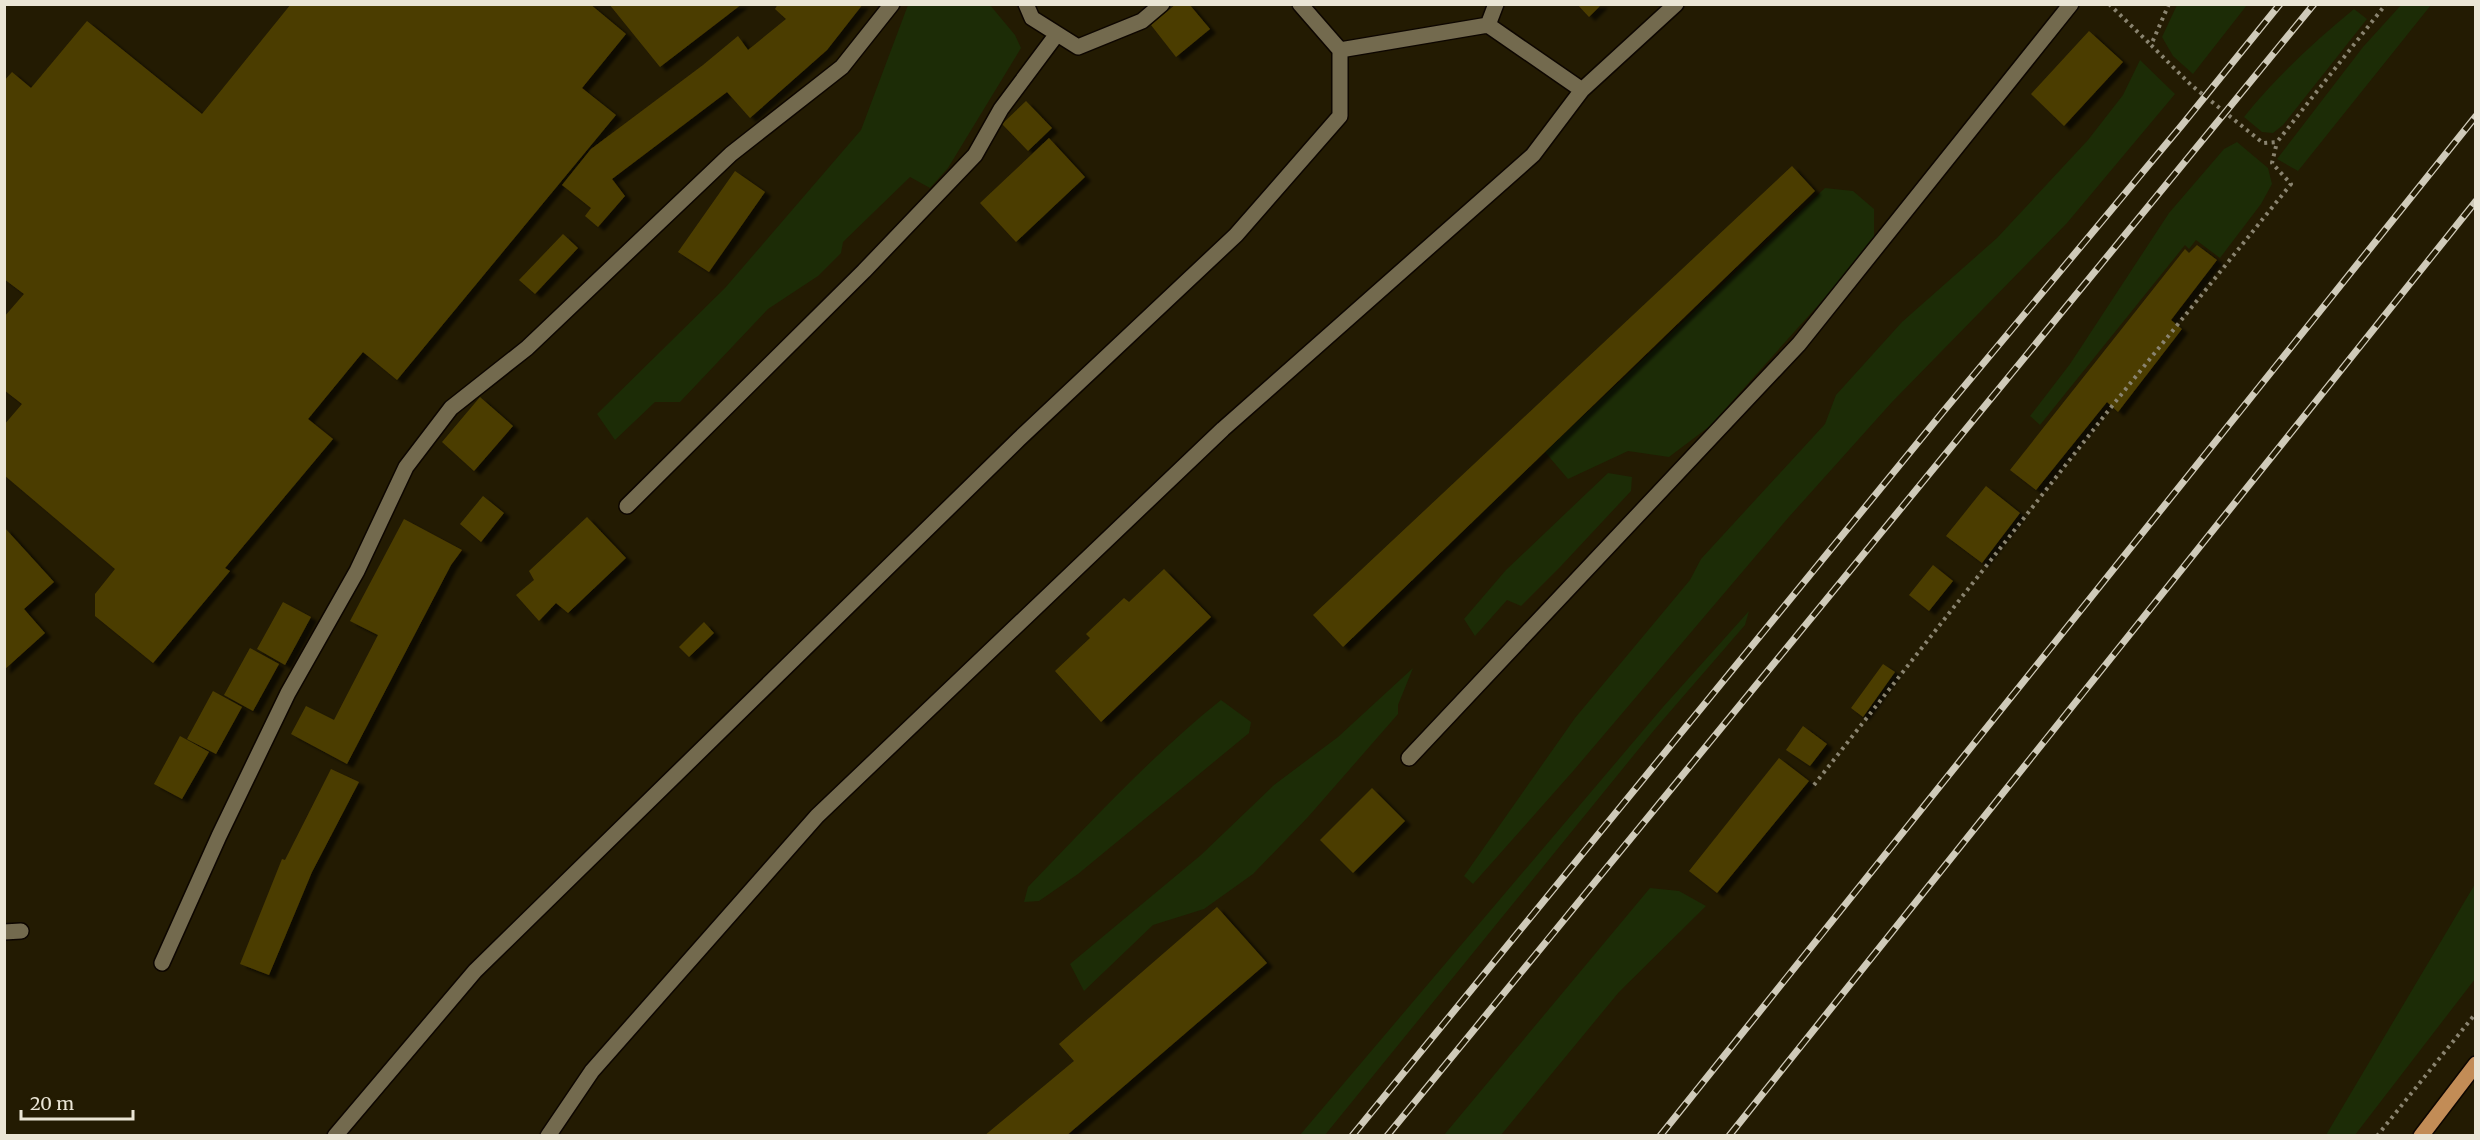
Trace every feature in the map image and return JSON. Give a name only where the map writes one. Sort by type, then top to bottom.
[{"type":"main road","points":[[2421,1136],[2475,1064]]},
{"type":"lane","points":[[162,963],[219,836],[288,693],[357,571],[406,467],[451,408],[527,348],[731,154],[842,67],[892,4]]},
{"type":"lane","points":[[1026,4],[1032,18],[1078,47],[1142,21],[1161,4]]},
{"type":"lane","points":[[335,1136],[483,963],[1010,447],[1236,235],[1340,116],[1340,50],[1299,4]]},
{"type":"lane","points":[[1488,25],[1496,4]]},
{"type":"lane","points":[[548,1136],[592,1071],[817,816],[1223,429],[1533,155],[1582,90],[1676,4]]},
{"type":"lane","points":[[1409,758],[1799,344],[2071,4]]},
{"type":"lane","points":[[1340,50],[1488,25],[1582,90]]},
{"type":"lane","points":[[627,506],[864,271],[975,155],[1001,109],[1057,34]]},
{"type":"lane","points":[[4,932],[21,931]]},
{"type":"path","points":[[2109,4],[2191,85],[2238,124],[2263,143],[2277,142]]},
{"type":"path","points":[[2151,45],[2169,4]]},
{"type":"path","points":[[1814,785],[2119,397],[2291,184],[2272,163],[2277,142],[2386,4]]},
{"type":"path","points":[[2377,1136],[2475,1013]]},
{"type":"green space","points":[[2402,4],[2431,5],[2298,171],[2277,159],[2363,47]]},
{"type":"green space","points":[[908,5],[990,5],[1015,35],[1021,48],[948,168],[930,188],[910,177],[843,242],[841,253],[818,276],[768,309],[680,402],[655,402],[615,440],[597,414],[725,288],[861,130]]},
{"type":"green space","points":[[2177,5],[2247,5],[2193,74],[2173,56],[2162,37]]},
{"type":"green space","points":[[2354,9],[2367,19],[2283,125],[2273,133],[2262,132],[2244,117],[2296,60]]},
{"type":"green space","points":[[2140,60],[2175,94],[2067,223],[1892,402],[1788,518],[1574,770],[1473,884],[1464,876],[1575,718],[1690,580],[1701,559],[1825,424],[1836,395],[1902,322],[1997,238],[2088,140],[2123,95]]},
{"type":"green space","points":[[2237,142],[2268,168],[2272,184],[2261,204],[2220,258],[2196,240],[2189,249],[2185,245],[2040,425],[2030,416],[2070,364],[2169,213],[2224,149]]},
{"type":"green space","points":[[1825,188],[1853,191],[1874,209],[1874,243],[1710,426],[1669,457],[1628,451],[1568,479],[1545,452]]},
{"type":"green space","points":[[1608,473],[1632,477],[1631,491],[1521,606],[1507,600],[1475,636],[1464,619],[1506,570]]},
{"type":"green space","points":[[1749,611],[1745,625],[1655,729],[1325,1135],[1300,1135],[1663,707]]},
{"type":"green space","points":[[1413,668],[1398,705],[1398,714],[1308,817],[1253,874],[1204,909],[1153,925],[1084,991],[1070,964],[1201,855],[1274,785],[1338,737]]},
{"type":"green space","points":[[1221,700],[1251,722],[1249,733],[1078,874],[1039,901],[1024,902],[1028,887],[1098,814],[1170,744]]},
{"type":"green space","points":[[2475,884],[2475,979],[2355,1135],[2326,1135]]},
{"type":"green space","points":[[1650,888],[1679,891],[1706,906],[1619,992],[1501,1135],[1444,1135]]},
{"type":"building","points":[[291,4],[590,4],[626,34],[582,88],[616,115],[397,380],[363,352],[308,419],[333,439],[225,568],[230,571],[153,663],[95,616],[95,594],[115,569],[4,475],[4,425],[22,404],[4,390],[4,317],[24,294],[4,279],[4,81],[12,72],[31,88],[87,21],[202,114]]},
{"type":"building","points":[[609,4],[742,4],[660,67]]},
{"type":"building","points":[[778,4],[863,4],[827,50],[750,118],[727,92],[612,179],[625,196],[598,227],[585,216],[591,208],[562,185],[591,149],[738,36],[748,50],[786,19],[775,9]]},
{"type":"building","points":[[1176,4],[1189,4],[1210,29],[1176,57],[1151,25]]},
{"type":"building","points":[[1577,4],[1602,4],[1589,17]]},
{"type":"building","points":[[2089,31],[2123,62],[2064,126],[2031,94]]},
{"type":"building","points":[[1026,101],[1052,128],[1028,151],[1002,124]]},
{"type":"building","points":[[1049,138],[1085,177],[1016,242],[980,203]]},
{"type":"building","points":[[1792,166],[1815,191],[1343,647],[1313,615]]},
{"type":"building","points":[[735,171],[765,192],[709,272],[678,252]]},
{"type":"building","points":[[563,234],[578,248],[535,294],[519,280]]},
{"type":"building","points":[[2197,245],[2217,260],[2171,320],[2182,329],[2118,412],[2107,402],[2036,490],[2010,470],[2185,249],[2189,253]]},
{"type":"building","points":[[480,397],[513,426],[474,471],[442,442]]},
{"type":"building","points":[[1986,486],[2020,513],[1982,563],[1946,536]]},
{"type":"building","points":[[483,496],[504,513],[481,542],[460,524]]},
{"type":"building","points":[[587,517],[626,558],[568,613],[556,603],[539,621],[516,595],[534,580],[529,571]]},
{"type":"building","points":[[404,519],[462,550],[451,565],[347,764],[291,734],[306,706],[334,720],[378,635],[350,621]]},
{"type":"building","points":[[4,527],[54,582],[24,609],[45,633],[4,670]]},
{"type":"building","points":[[1933,565],[1953,581],[1929,611],[1909,595]]},
{"type":"building","points":[[1164,569],[1211,617],[1101,722],[1055,671],[1090,638],[1086,634],[1124,598],[1129,602]]},
{"type":"building","points":[[283,602],[311,617],[285,665],[257,649]]},
{"type":"building","points":[[704,622],[714,633],[689,657],[679,647]]},
{"type":"building","points":[[250,648],[279,664],[253,711],[224,695]]},
{"type":"building","points":[[1883,664],[1895,672],[1863,717],[1851,708]]},
{"type":"building","points":[[213,691],[242,707],[216,754],[187,739]]},
{"type":"building","points":[[1803,726],[1827,744],[1810,766],[1786,750]]},
{"type":"building","points":[[180,736],[209,752],[182,799],[154,784]]},
{"type":"building","points":[[1779,758],[1809,781],[1717,893],[1689,871]]},
{"type":"building","points":[[331,769],[359,782],[312,872],[269,975],[240,964],[282,859],[285,860]]},
{"type":"building","points":[[1372,788],[1405,821],[1353,873],[1320,840]]},
{"type":"building","points":[[1217,907],[1267,963],[1066,1136],[984,1136],[1074,1061],[1059,1044]]},
{"type":"railway","points":[[1352,1136],[1942,413],[2280,4]]},
{"type":"railway","points":[[1387,1136],[2314,4]]},
{"type":"railway","points":[[1660,1136],[2476,116]]},
{"type":"railway","points":[[1729,1136],[2476,201]]}]
